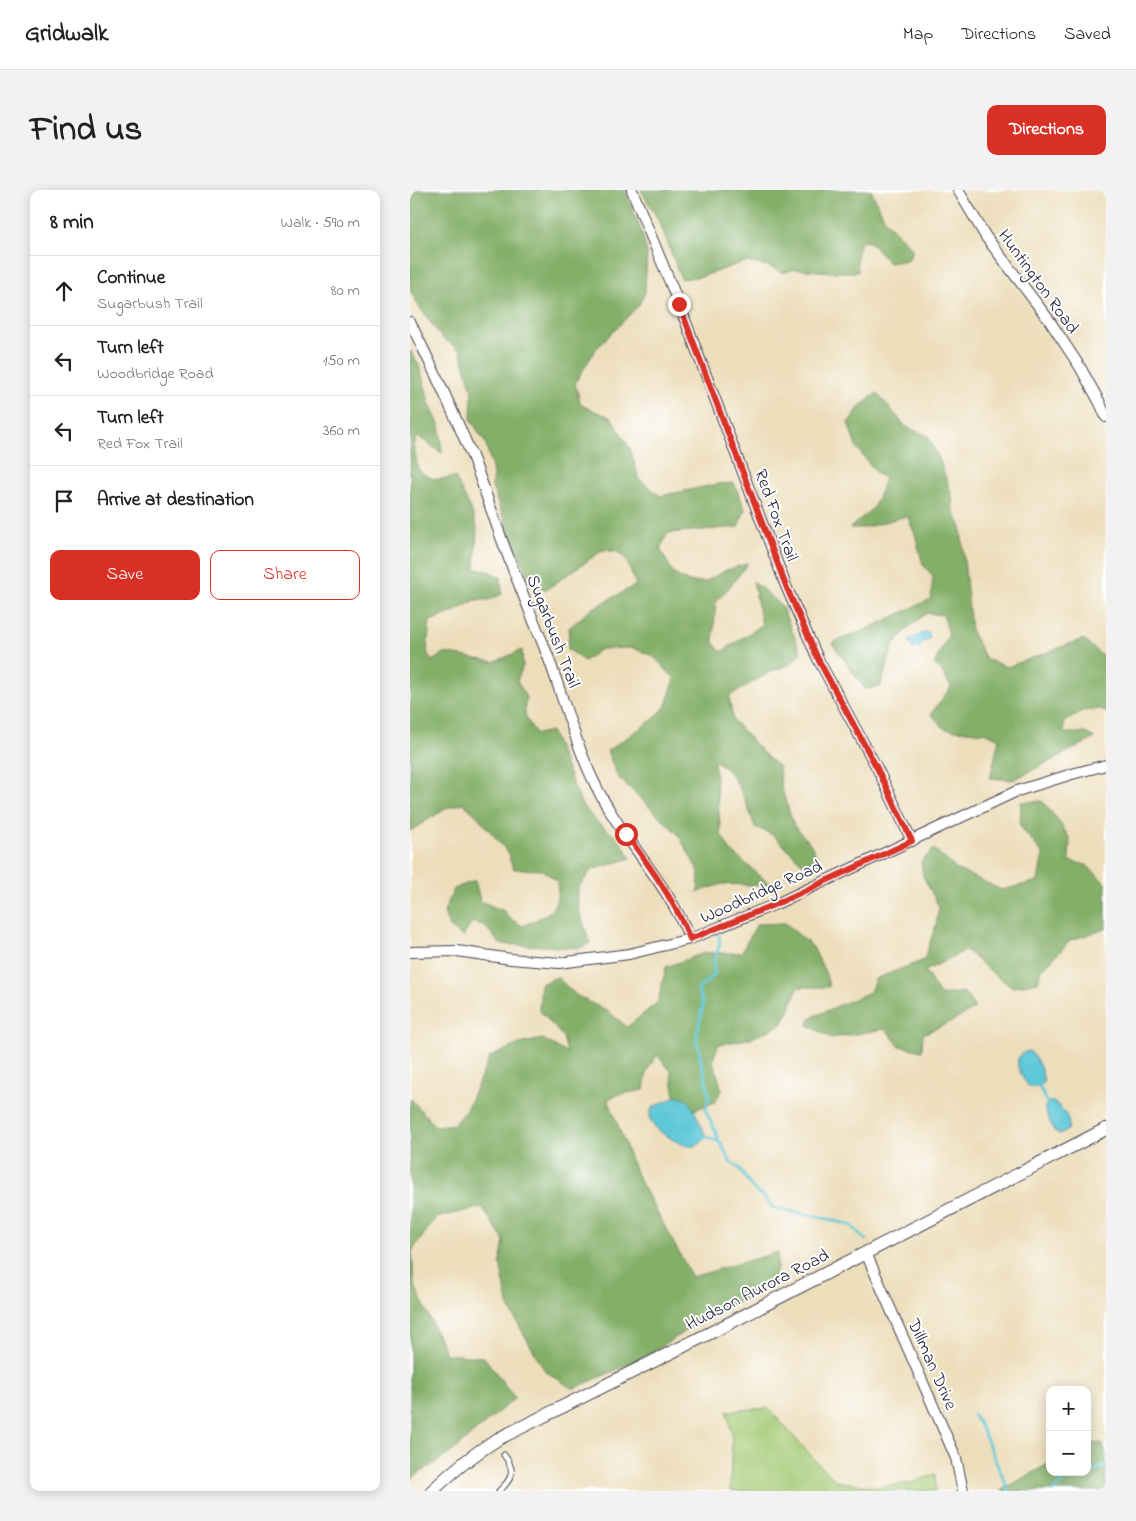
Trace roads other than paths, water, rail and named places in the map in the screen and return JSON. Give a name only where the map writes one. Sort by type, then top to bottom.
[{"type":"street","name":"Red Fox Trail","points":[[632,190],[679,304],[786,586],[818,659],[877,768],[912,841]]},
{"type":"street","name":"Huntington Road","points":[[958,190],[986,237],[1058,332],[1100,402],[1106,417]]},
{"type":"street","name":"Sugarbush Trail","points":[[410,322],[436,373],[472,458],[548,655],[585,763],[594,783],[612,815],[628,835],[683,920],[690,939]]},
{"type":"street","name":"Woodbridge Road","points":[[410,952],[457,951],[512,959],[560,963],[629,954],[690,939],[776,904],[1017,791],[1106,765]]},
{"type":"street","name":"Hudson Aurora Road","points":[[432,1491],[471,1456],[498,1439],[1106,1129]]},
{"type":"street","name":"Dillman Drive","points":[[866,1253],[956,1458],[963,1491]]},
{"type":"lane","points":[[499,1491],[510,1478],[512,1472],[510,1462],[504,1455]]},
{"type":"water","points":[[926,632],[929,633],[930,639],[921,643],[920,647],[913,649],[909,642],[911,639]]},
{"type":"water","points":[[1029,1051],[1037,1061],[1043,1075],[1043,1083],[1038,1087],[1029,1087],[1018,1066],[1019,1057]]},
{"type":"water","points":[[675,1097],[687,1099],[706,1136],[703,1141],[695,1146],[681,1144],[663,1133],[651,1122],[650,1113],[653,1107]]},
{"type":"water","points":[[1048,1102],[1053,1102],[1063,1110],[1069,1122],[1068,1130],[1059,1134],[1054,1131],[1045,1110]]},
{"type":"waterway","points":[[719,935],[720,944],[713,964],[715,974],[698,989],[703,1005],[697,1042],[709,1094],[706,1110],[719,1141]]},
{"type":"waterway","points":[[1039,1086],[1047,1103]]},
{"type":"waterway","points":[[706,1136],[721,1143],[730,1162],[738,1167],[751,1186],[773,1208],[850,1225],[867,1240]]},
{"type":"waterway","points":[[973,1414],[981,1427],[1009,1491]]},
{"type":"waterway","points":[[1091,1470],[1106,1466]]},
{"type":"waterway","points":[[1053,1491],[1066,1479],[1074,1476]]}]
